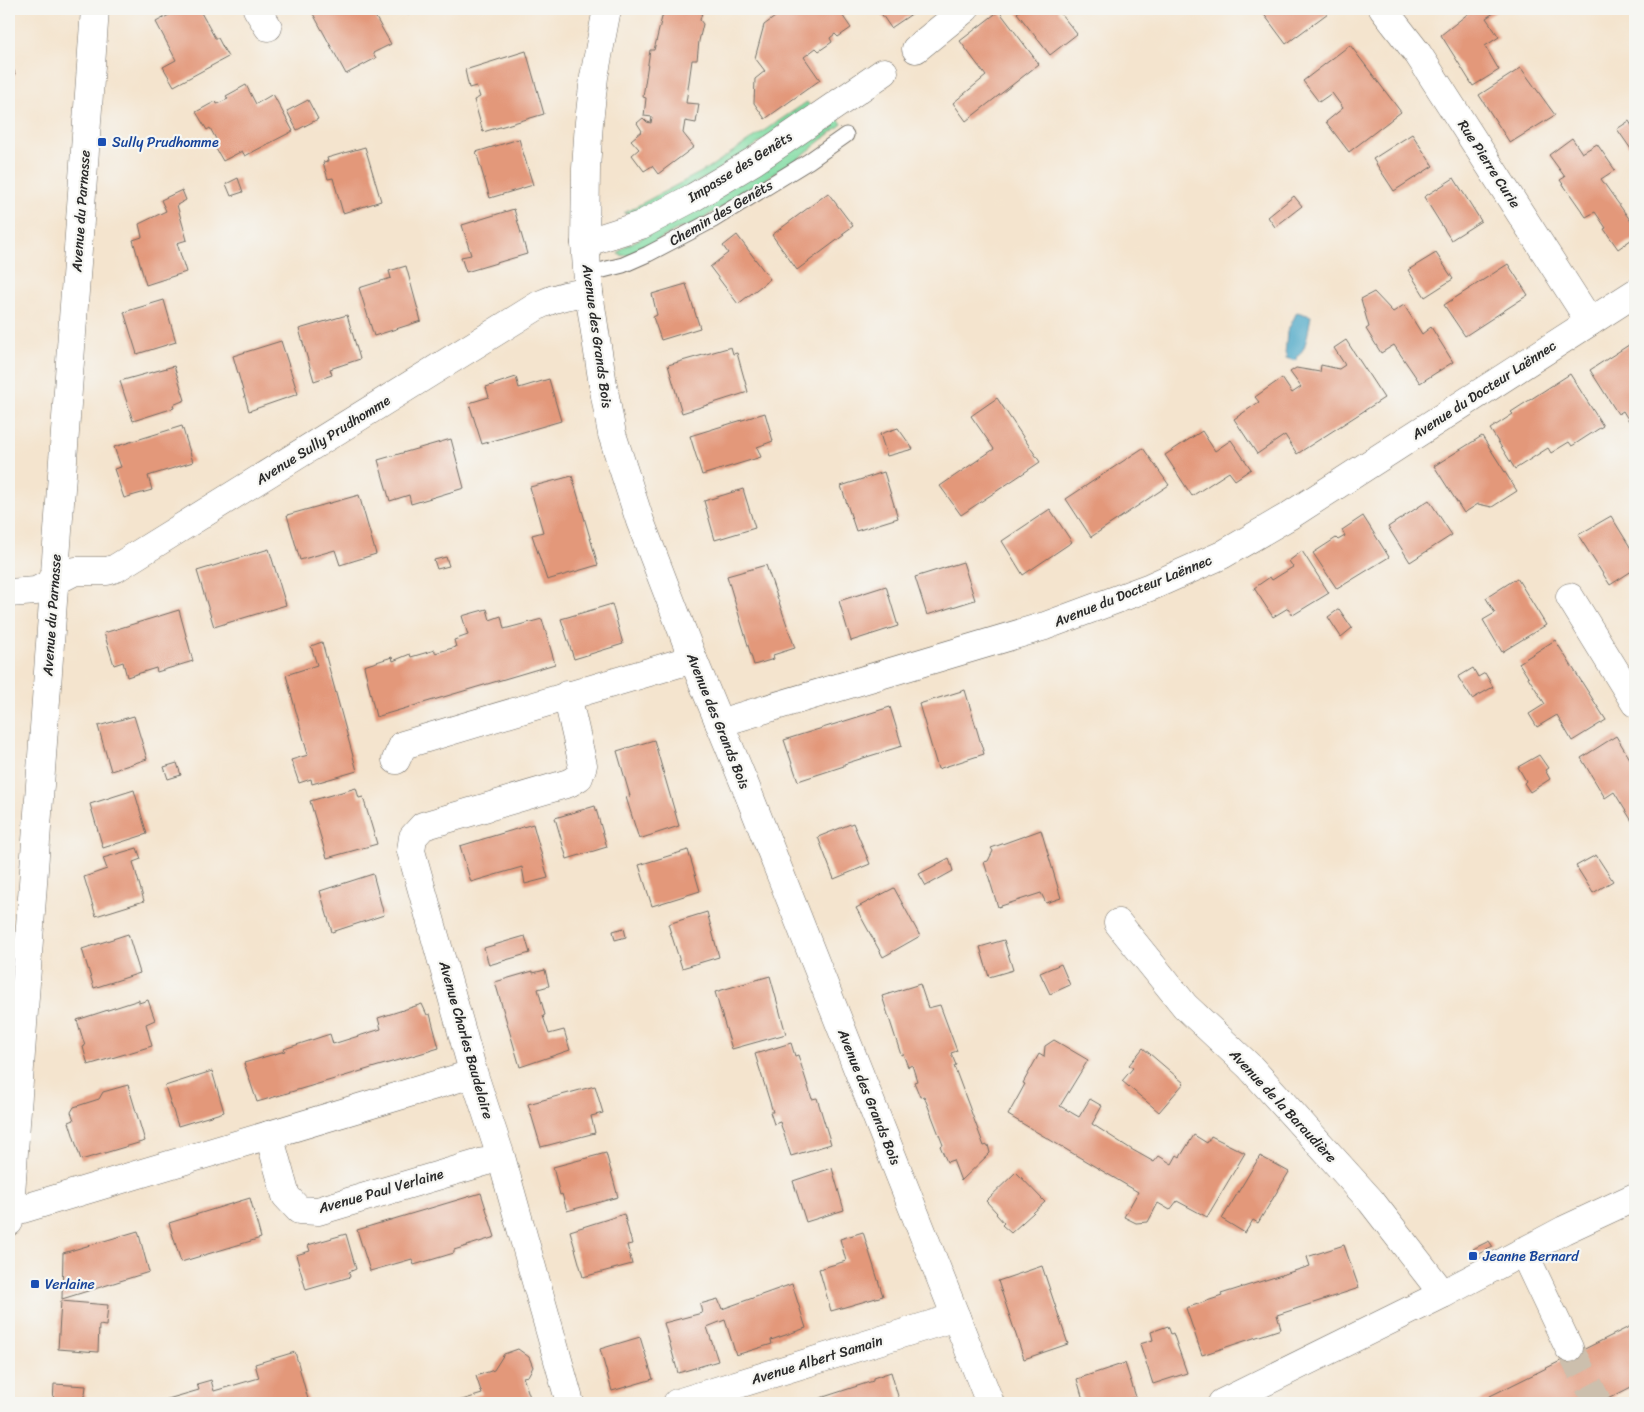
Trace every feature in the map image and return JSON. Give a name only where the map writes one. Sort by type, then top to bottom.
[{"type":"street","name":"Avenue du Parnasse","points":[[9,1222],[95,9]]},
{"type":"street","name":"Avenue des Grands Bois","points":[[607,9],[594,77],[589,122],[585,243],[588,284],[612,434],[640,521],[692,659],[719,722],[990,1403]]},
{"type":"street","points":[[916,49],[965,9]]},
{"type":"street","name":"Rue Pierre Curie","points":[[1383,9],[1418,54],[1590,322]]},
{"type":"street","name":"Impasse des Genêts","points":[[585,243],[641,225],[694,197],[754,161],[884,72]]},
{"type":"street","name":"Avenue Sully Prudhomme","points":[[9,593],[36,590],[75,571],[107,571],[116,568],[539,305],[555,297],[572,293],[588,284]]},
{"type":"street","name":"Avenue du Docteur Laënnec","points":[[719,722],[1045,626],[1150,587],[1222,555],[1289,516],[1635,293]]},
{"type":"street","points":[[1570,597],[1635,702]]},
{"type":"street","points":[[396,760],[403,745],[692,659]]},
{"type":"street","name":"Avenue Charles Baudelaire","points":[[567,695],[583,765],[579,778],[569,783],[423,826],[414,837],[411,851],[472,1066],[504,1166],[570,1403]]},
{"type":"street","name":"Avenue de la Baraudière","points":[[1118,923],[1185,1006],[1250,1067],[1371,1201],[1443,1294]]},
{"type":"street","points":[[9,1213],[462,1077]]},
{"type":"street","name":"Avenue Paul Verlaine","points":[[269,1135],[286,1196],[299,1210],[318,1211],[484,1162]]},
{"type":"street","points":[[1222,1403],[1635,1197]]},
{"type":"street","points":[[1524,1251],[1569,1348]]},
{"type":"street","name":"Avenue Albert Samain","points":[[677,1403],[956,1317]]},
{"type":"lane","name":"Chemin des Genêts","points":[[588,284],[713,220],[809,161],[846,135]]},
{"type":"green space","points":[[807,102],[811,108],[713,174],[631,215],[624,213],[707,169]]},
{"type":"green space","points":[[837,117],[842,124],[789,166],[774,173],[753,189],[690,226],[672,232],[640,251],[632,254],[618,254],[624,247],[683,216]]},
{"type":"water","points":[[1297,312],[1311,316],[1304,348],[1295,361],[1286,358],[1287,355],[1285,354],[1287,332]]},
{"type":"building","points":[[180,9],[199,9],[228,57],[174,86],[163,67],[176,60],[156,22]]},
{"type":"building","points":[[371,9],[391,44],[373,53],[376,58],[346,74],[311,10]]},
{"type":"building","points":[[404,9],[420,9],[408,15]]},
{"type":"building","points":[[664,9],[703,9],[700,20],[703,24],[697,60],[692,60],[686,103],[699,104],[696,123],[685,121],[683,133],[694,147],[658,174],[652,166],[644,171],[632,155],[639,149],[631,140],[642,131],[637,123],[643,118],[651,123],[652,117],[644,116],[646,98],[643,97],[650,50],[654,50]]},
{"type":"building","points":[[838,9],[851,28],[838,37],[835,34],[830,38],[832,42],[819,51],[816,48],[804,57],[820,80],[765,119],[754,103],[755,79],[765,71],[755,58],[764,25],[775,17],[769,10]]},
{"type":"building","points":[[878,9],[919,9],[891,28]]},
{"type":"building","points":[[1022,9],[1057,9],[1077,34],[1050,55],[1017,13]]},
{"type":"building","points":[[1260,9],[1325,9],[1328,13],[1286,44]]},
{"type":"building","points":[[1474,9],[1500,9],[1486,18],[1499,37],[1485,46],[1499,70],[1473,86],[1441,35]]},
{"type":"building","points":[[999,11],[1039,64],[966,121],[953,103],[986,76],[960,41]]},
{"type":"building","points":[[1350,45],[1401,112],[1349,152],[1326,122],[1343,108],[1332,93],[1319,102],[1303,81]]},
{"type":"building","points":[[526,51],[544,114],[483,132],[474,100],[480,97],[476,86],[469,88],[465,70]]},
{"type":"building","points":[[9,56],[15,74],[9,76]]},
{"type":"building","points":[[1521,68],[1555,115],[1510,143],[1479,95]]},
{"type":"building","points":[[246,85],[256,104],[273,94],[293,131],[245,156],[242,151],[223,161],[212,142],[216,139],[210,128],[207,130],[196,112],[216,101],[217,104],[228,99],[226,96]]},
{"type":"building","points":[[308,100],[318,119],[297,130],[287,111]]},
{"type":"building","points":[[1629,121],[1635,131],[1635,151],[1633,152],[1617,129]]},
{"type":"building","points":[[1412,134],[1433,166],[1394,191],[1373,159]]},
{"type":"building","points":[[1572,138],[1582,153],[1597,144],[1615,170],[1601,179],[1635,227],[1635,237],[1618,249],[1595,212],[1586,217],[1560,180],[1565,177],[1549,155]]},
{"type":"building","points":[[519,139],[533,185],[490,198],[476,152]]},
{"type":"building","points":[[365,147],[381,201],[343,213],[333,178],[328,179],[323,162],[328,161],[327,158]]},
{"type":"building","points":[[238,178],[243,192],[231,196],[226,184]]},
{"type":"building","points":[[1454,178],[1481,221],[1451,240],[1424,197]]},
{"type":"building","points":[[182,190],[186,200],[177,205],[187,240],[177,243],[186,272],[146,285],[133,240],[142,237],[139,224],[166,211],[161,200]]},
{"type":"building","points":[[828,193],[853,226],[842,234],[844,235],[797,270],[772,235]]},
{"type":"building","points":[[1294,196],[1302,206],[1275,227],[1268,217]]},
{"type":"building","points":[[514,209],[527,254],[466,272],[461,257],[471,255],[462,225]]},
{"type":"building","points":[[737,235],[770,279],[738,304],[710,267],[728,253],[723,246]]},
{"type":"building","points":[[1436,253],[1453,279],[1425,297],[1408,270]]},
{"type":"building","points":[[1508,264],[1528,295],[1465,336],[1444,305]]},
{"type":"building","points":[[406,266],[421,321],[374,336],[359,288],[391,278],[389,271]]},
{"type":"building","points":[[686,284],[700,328],[661,340],[653,317],[657,315],[652,294]]},
{"type":"building","points":[[1374,292],[1393,312],[1404,305],[1422,334],[1431,327],[1453,362],[1420,383],[1394,345],[1381,353],[1366,329],[1369,327],[1361,299]]},
{"type":"building","points":[[164,300],[176,342],[137,354],[124,312]]},
{"type":"building","points":[[347,315],[360,359],[330,369],[332,375],[314,381],[299,329]]},
{"type":"building","points":[[1346,340],[1384,398],[1297,454],[1285,435],[1257,454],[1234,419],[1259,402],[1255,397],[1282,378],[1292,393],[1301,387],[1290,372],[1296,368],[1320,372],[1321,365],[1339,369],[1345,365],[1334,348]]},
{"type":"building","points":[[281,341],[298,394],[249,411],[233,356]]},
{"type":"building","points":[[1635,341],[1635,417],[1629,421],[1623,411],[1618,414],[1590,370]]},
{"type":"building","points":[[731,347],[733,354],[737,353],[748,392],[682,413],[668,365]]},
{"type":"building","points":[[174,366],[185,400],[173,405],[174,408],[133,421],[120,381]]},
{"type":"building","points":[[1570,374],[1603,426],[1572,446],[1569,442],[1551,453],[1548,448],[1515,469],[1490,429],[1513,414],[1511,412]]},
{"type":"building","points":[[516,377],[519,388],[549,379],[561,421],[482,444],[469,403],[489,397],[486,387]]},
{"type":"building","points":[[997,398],[1040,462],[961,515],[940,486],[994,449],[971,416]]},
{"type":"building","points":[[765,413],[773,441],[757,447],[761,457],[702,475],[690,436]]},
{"type":"building","points":[[182,426],[193,462],[148,476],[152,490],[124,498],[114,469],[121,467],[114,447]]},
{"type":"building","points":[[898,428],[913,449],[887,456],[880,434]]},
{"type":"building","points":[[1202,431],[1215,451],[1231,440],[1251,469],[1235,480],[1229,472],[1192,496],[1165,455]]},
{"type":"building","points":[[1482,436],[1517,491],[1492,507],[1478,504],[1464,513],[1434,466]]},
{"type":"building","points":[[451,439],[464,488],[411,504],[409,495],[390,501],[378,460]]},
{"type":"building","points":[[1143,448],[1169,485],[1091,537],[1066,499]]},
{"type":"building","points":[[884,472],[898,518],[856,531],[841,486]]},
{"type":"building","points":[[572,476],[598,565],[547,580],[532,535],[543,532],[530,487]]},
{"type":"building","points":[[743,489],[755,528],[715,540],[704,501]]},
{"type":"building","points":[[359,495],[376,554],[340,565],[335,550],[300,560],[287,515]]},
{"type":"building","points":[[1429,500],[1452,535],[1410,562],[1388,527]]},
{"type":"building","points":[[1050,509],[1072,542],[1023,575],[1002,541]]},
{"type":"building","points":[[1363,516],[1389,557],[1337,589],[1313,553],[1336,538],[1338,540],[1345,536],[1342,530]]},
{"type":"building","points":[[1611,516],[1635,555],[1635,569],[1610,585],[1578,535]]},
{"type":"building","points":[[269,549],[286,605],[214,627],[197,571]]},
{"type":"building","points":[[1302,551],[1329,593],[1293,615],[1288,608],[1273,617],[1254,588],[1270,577],[1272,580],[1293,567],[1289,561]]},
{"type":"building","points":[[446,557],[449,566],[437,569],[434,560]]},
{"type":"building","points":[[963,562],[975,600],[927,615],[915,577]]},
{"type":"building","points":[[766,565],[795,648],[773,655],[774,659],[754,665],[727,576]]},
{"type":"building","points":[[1517,578],[1546,625],[1502,652],[1483,620],[1495,613],[1486,598]]},
{"type":"building","points":[[886,586],[898,626],[851,641],[839,601]]},
{"type":"building","points":[[612,604],[623,644],[574,659],[561,619]]},
{"type":"building","points":[[487,609],[490,620],[501,616],[504,629],[542,619],[555,664],[376,717],[364,666],[392,657],[393,661],[410,654],[411,657],[435,650],[435,653],[456,647],[454,640],[468,635],[462,616]]},
{"type":"building","points":[[1339,609],[1352,628],[1341,637],[1328,617]]},
{"type":"building","points":[[179,610],[193,661],[157,672],[156,668],[127,677],[123,662],[114,665],[104,633]]},
{"type":"building","points":[[1555,640],[1606,720],[1572,741],[1557,715],[1537,727],[1529,714],[1545,704],[1519,663]]},
{"type":"building","points":[[322,642],[357,771],[312,784],[311,779],[299,783],[291,760],[308,755],[286,675],[317,665],[311,646]]},
{"type":"building","points":[[1473,668],[1478,677],[1485,673],[1493,687],[1472,699],[1458,677]]},
{"type":"building","points":[[965,690],[984,754],[938,769],[919,704]]},
{"type":"building","points":[[890,707],[902,746],[798,781],[784,740]]},
{"type":"building","points":[[134,716],[147,759],[111,771],[98,726]]},
{"type":"building","points":[[1616,736],[1635,767],[1635,826],[1614,792],[1605,798],[1581,758]]},
{"type":"building","points":[[654,740],[679,826],[639,839],[626,797],[630,796],[617,751]]},
{"type":"building","points":[[1539,755],[1548,768],[1545,770],[1550,779],[1530,792],[1524,783],[1526,781],[1518,767]]},
{"type":"building","points":[[177,763],[181,775],[168,779],[164,767]]},
{"type":"building","points":[[356,788],[359,798],[363,797],[377,844],[327,858],[310,801]]},
{"type":"building","points":[[134,790],[147,834],[103,848],[90,804]]},
{"type":"building","points":[[595,806],[607,847],[567,859],[555,818]]},
{"type":"building","points":[[853,823],[870,864],[834,879],[818,837]]},
{"type":"building","points":[[533,824],[548,878],[525,884],[522,867],[471,882],[460,846]]},
{"type":"building","points":[[1041,830],[1061,898],[1046,903],[1041,893],[998,907],[984,862],[988,861],[993,851],[991,848]]},
{"type":"building","points":[[137,848],[141,859],[133,862],[144,901],[96,916],[84,877],[107,869],[103,858]]},
{"type":"building","points":[[688,850],[700,891],[652,906],[639,865]]},
{"type":"building","points":[[1596,855],[1613,881],[1593,893],[1576,866]]},
{"type":"building","points":[[949,858],[953,871],[926,886],[919,874]]},
{"type":"building","points":[[373,874],[384,915],[332,932],[320,891]]},
{"type":"building","points":[[894,888],[920,936],[883,957],[856,908]]},
{"type":"building","points":[[707,912],[719,957],[682,968],[668,924]]},
{"type":"building","points":[[624,928],[626,937],[615,940],[613,931]]},
{"type":"building","points":[[128,934],[140,973],[94,988],[82,949]]},
{"type":"building","points":[[525,936],[530,953],[489,965],[484,948]]},
{"type":"building","points":[[1004,940],[1013,970],[989,977],[980,947]]},
{"type":"building","points":[[1061,964],[1070,985],[1050,994],[1040,973]]},
{"type":"building","points":[[545,970],[549,986],[538,989],[545,1015],[543,1016],[549,1034],[564,1030],[570,1050],[520,1067],[495,982],[533,971],[533,973]]},
{"type":"building","points":[[770,976],[786,1034],[732,1049],[715,992]]},
{"type":"building","points":[[920,984],[928,1008],[940,1005],[957,1051],[951,1053],[956,1065],[954,1066],[984,1146],[988,1145],[990,1153],[961,1181],[953,1160],[947,1162],[940,1146],[943,1145],[924,1096],[920,1097],[914,1082],[917,1081],[912,1065],[908,1067],[903,1054],[901,1055],[882,996]]},
{"type":"building","points":[[139,1000],[139,1003],[148,1000],[155,1020],[146,1024],[152,1046],[88,1065],[83,1047],[85,1046],[77,1020]]},
{"type":"building","points":[[422,1004],[427,1015],[430,1014],[439,1048],[257,1102],[244,1063],[285,1051],[284,1049],[330,1034],[333,1044],[381,1029],[378,1018]]},
{"type":"building","points":[[1054,1040],[1088,1060],[1060,1106],[1079,1117],[1090,1099],[1102,1106],[1092,1124],[1131,1149],[1154,1162],[1159,1156],[1172,1164],[1177,1155],[1180,1157],[1194,1135],[1207,1143],[1211,1136],[1245,1153],[1207,1217],[1177,1201],[1170,1210],[1158,1203],[1148,1222],[1136,1223],[1124,1217],[1138,1192],[1008,1115],[1039,1054],[1044,1057],[1045,1046]]},
{"type":"building","points":[[791,1043],[795,1056],[798,1055],[812,1099],[817,1098],[831,1144],[791,1156],[780,1122],[774,1124],[770,1112],[773,1112],[755,1054]]},
{"type":"building","points":[[1143,1048],[1184,1083],[1159,1112],[1122,1081],[1133,1068],[1129,1065]]},
{"type":"building","points":[[212,1071],[224,1112],[178,1126],[165,1086]]},
{"type":"building","points":[[128,1085],[145,1141],[81,1160],[69,1122],[74,1120],[71,1112],[74,1107],[99,1099],[103,1092]]},
{"type":"building","points":[[595,1086],[603,1113],[591,1116],[595,1133],[541,1147],[528,1104]]},
{"type":"building","points":[[606,1153],[618,1197],[567,1211],[562,1194],[560,1195],[553,1167]]},
{"type":"building","points":[[1260,1156],[1289,1172],[1258,1223],[1253,1220],[1245,1233],[1222,1219]]},
{"type":"building","points":[[832,1168],[844,1210],[806,1222],[793,1181]]},
{"type":"building","points":[[1016,1172],[1045,1202],[1011,1233],[1002,1225],[1004,1223],[986,1201]]},
{"type":"building","points":[[481,1193],[495,1237],[454,1250],[454,1253],[414,1265],[412,1259],[370,1271],[357,1230]]},
{"type":"building","points":[[250,1198],[261,1238],[181,1262],[169,1223]]},
{"type":"building","points":[[624,1214],[632,1244],[627,1245],[632,1264],[583,1277],[570,1231]]},
{"type":"building","points":[[138,1231],[149,1272],[62,1299],[63,1253]]},
{"type":"building","points":[[863,1232],[883,1296],[831,1311],[819,1269],[846,1261],[840,1239]]},
{"type":"building","points":[[346,1234],[356,1269],[349,1272],[350,1277],[306,1290],[296,1255],[310,1251],[308,1245]]},
{"type":"building","points":[[1489,1241],[1493,1247],[1476,1255],[1473,1249]]},
{"type":"building","points":[[1344,1245],[1359,1288],[1277,1315],[1281,1329],[1202,1355],[1186,1308],[1222,1296],[1221,1294],[1310,1266],[1307,1257]]},
{"type":"building","points":[[1042,1266],[1068,1344],[1024,1359],[998,1281]]},
{"type":"building","points":[[792,1284],[806,1328],[771,1340],[772,1344],[736,1355],[725,1320],[707,1327],[718,1361],[678,1373],[664,1323],[702,1313],[700,1304],[718,1299],[722,1309]]},
{"type":"building","points":[[61,1301],[108,1305],[106,1326],[99,1325],[98,1352],[58,1349]]},
{"type":"building","points":[[1635,1324],[1635,1385],[1600,1403],[1476,1403]]},
{"type":"building","points":[[1168,1326],[1171,1334],[1173,1333],[1187,1373],[1153,1384],[1140,1344],[1153,1340],[1151,1332]]},
{"type":"building","points":[[640,1337],[653,1379],[612,1391],[600,1349]]},
{"type":"building","points":[[518,1349],[529,1357],[533,1367],[528,1376],[523,1377],[532,1403],[452,1403],[482,1394],[476,1376],[494,1370],[504,1354]]},
{"type":"building","points":[[295,1352],[309,1403],[154,1403],[199,1390],[197,1384],[211,1380],[214,1391],[259,1378],[255,1364]]},
{"type":"building","points":[[1125,1363],[1136,1397],[1116,1403],[1084,1403],[1077,1379]]},
{"type":"building","points":[[891,1372],[900,1403],[805,1403],[873,1381],[873,1378]]},
{"type":"building","points":[[54,1384],[86,1386],[84,1403],[53,1403]]},
{"type":"tunnel","points":[[1569,1348],[1598,1403]]},
{"type":"place","name":"Sully Prudhomme","points":[[102,142]]},
{"type":"place","name":"Jeanne Bernard","points":[[1473,1256]]},
{"type":"place","name":"Verlaine","points":[[35,1284]]}]
